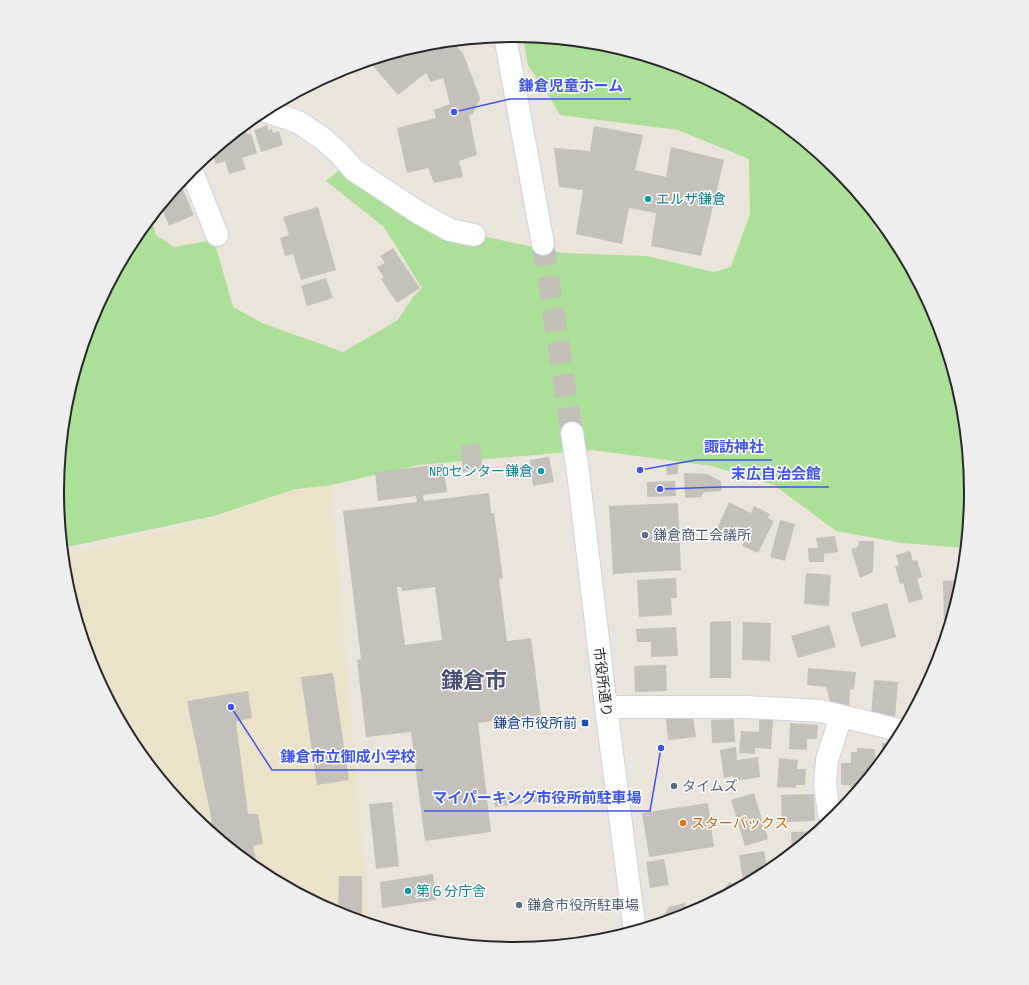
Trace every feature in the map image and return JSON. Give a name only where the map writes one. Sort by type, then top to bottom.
[{"type":"street","points":[[506,42],[543,244]]},
{"type":"street","points":[[272,113],[298,122],[322,138],[339,153],[354,170],[419,213],[450,230],[474,235]]},
{"type":"street","points":[[194,176],[217,235]]},
{"type":"street","name":"市役所通り","points":[[572,433],[634,927]]},
{"type":"street","points":[[606,707],[746,706],[821,711],[898,730]]},
{"type":"street","points":[[829,814],[825,783],[827,760],[841,716]]},
{"type":"shaded area","points":[[331,485],[369,918],[315,897],[264,867],[217,831],[176,790],[140,743],[110,692],[88,637],[79,609],[73,580],[68,554],[193,525],[289,492]]},
{"type":"green space","points":[[524,42],[544,43],[573,46],[631,57],[687,76],[740,102],[789,135],[812,154],[853,195],[866,211],[877,231],[883,233],[889,242],[919,293],[931,320],[950,376],[961,434],[964,463],[965,492],[961,548],[902,543],[836,531],[774,485],[712,466],[592,450],[418,465],[331,485],[296,489],[214,516],[68,547],[64,492],[65,463],[68,434],[79,376],[98,320],[110,293],[124,267],[153,224],[156,235],[174,247],[214,240],[233,307],[262,323],[343,352],[398,320],[413,297],[422,288],[384,227],[326,181],[350,161],[457,231],[562,253],[646,256],[714,272],[731,267],[750,214],[749,159],[678,130],[560,115],[528,65]]},
{"type":"building","points":[[456,46],[463,53],[480,98],[473,114],[469,115],[477,155],[459,161],[463,177],[434,183],[428,168],[407,173],[397,128],[436,118],[434,110],[450,104],[443,78],[431,82],[426,73],[398,95],[373,65],[398,57]]},
{"type":"building","points":[[267,125],[268,130],[272,129],[273,133],[279,131],[283,145],[261,152],[254,130]]},
{"type":"building","name":"エルザ鎌倉","points":[[594,126],[643,135],[635,170],[666,177],[671,147],[724,160],[701,256],[651,246],[656,213],[629,208],[622,244],[576,234],[583,190],[559,187],[554,148],[590,151]]},
{"type":"building","points":[[246,131],[247,134],[251,133],[257,153],[242,158],[246,169],[229,174],[225,161],[216,164],[214,157],[217,154]]},
{"type":"building","points":[[182,188],[194,215],[169,226],[163,211]]},
{"type":"building","points":[[318,207],[336,270],[301,280],[293,254],[285,256],[280,238],[289,235],[283,217]]},
{"type":"building","points":[[393,248],[420,288],[397,303],[381,279],[384,277],[377,267],[385,263],[380,256]]},
{"type":"building","points":[[326,278],[333,298],[307,306],[301,286]]},
{"type":"building","points":[[480,443],[483,469],[463,472],[460,446]]},
{"type":"building","name":"NPOセンター鎌倉","points":[[549,457],[554,482],[533,486],[530,460]]},
{"type":"building","points":[[443,464],[447,492],[423,495],[424,501],[489,493],[491,513],[494,513],[503,578],[499,579],[507,641],[531,638],[541,715],[478,723],[491,832],[425,841],[411,732],[366,737],[357,660],[361,659],[343,511],[417,502],[416,496],[378,501],[375,472]],"holes":[[[397,587],[401,587],[402,591],[435,587],[442,640],[405,645]]]},
{"type":"building","points":[[678,464],[678,474],[667,475],[666,465]]},
{"type":"building","points":[[684,473],[707,474],[721,481],[722,491],[704,492],[701,497],[685,498]]},
{"type":"building","points":[[675,481],[676,496],[647,497],[647,482]]},
{"type":"building","points":[[729,502],[751,513],[754,506],[770,514],[768,518],[774,521],[758,553],[742,546],[748,531],[737,526],[731,539],[716,531]]},
{"type":"building","points":[[678,503],[681,570],[613,574],[609,506]]},
{"type":"building","points":[[780,520],[795,524],[785,561],[770,557]]},
{"type":"building","points":[[835,536],[838,552],[824,554],[824,562],[809,562],[808,548],[818,548],[816,538]]},
{"type":"building","points":[[859,541],[874,541],[873,572],[860,578],[851,549],[858,547]]},
{"type":"building","points":[[910,551],[913,561],[917,560],[922,577],[917,579],[923,599],[909,603],[903,583],[900,584],[895,566],[899,565],[896,555]]},
{"type":"building","points":[[806,573],[831,575],[829,606],[804,604]]},
{"type":"building","points":[[676,578],[677,598],[671,598],[672,615],[639,617],[637,580]]},
{"type":"building","points":[[956,580],[950,609],[944,628],[943,581]]},
{"type":"building","points":[[887,603],[896,637],[861,647],[851,613]]},
{"type":"building","points":[[731,621],[731,678],[710,678],[710,622]]},
{"type":"building","points":[[743,622],[771,623],[770,661],[742,660]]},
{"type":"building","points":[[829,625],[836,647],[798,658],[791,636]]},
{"type":"building","points":[[676,627],[678,656],[651,657],[651,642],[637,642],[636,629]]},
{"type":"building","points":[[666,665],[667,691],[635,692],[634,666]]},
{"type":"building","points":[[808,668],[856,672],[854,690],[850,689],[849,707],[831,705],[826,687],[807,685]]},
{"type":"building","points":[[333,673],[349,780],[317,785],[301,677]]},
{"type":"building","points":[[874,680],[898,682],[895,718],[871,716]]},
{"type":"building","points":[[248,691],[252,718],[236,722],[248,814],[258,814],[263,844],[253,846],[257,862],[240,850],[208,823],[212,822],[187,701]]},
{"type":"building","points":[[693,716],[696,737],[668,740],[666,719]]},
{"type":"building","points":[[734,719],[735,742],[712,743],[711,720]]},
{"type":"building","points":[[759,720],[773,720],[771,749],[755,748],[755,754],[739,753],[741,731],[759,732]]},
{"type":"building","points":[[790,723],[818,725],[817,739],[807,739],[807,750],[789,749]]},
{"type":"building","points":[[882,743],[889,743],[882,753]]},
{"type":"building","points":[[736,747],[737,760],[758,757],[760,777],[734,781],[733,776],[724,778],[720,750]]},
{"type":"building","points":[[857,748],[875,749],[875,763],[851,792],[851,785],[841,785],[841,763],[851,763],[851,752],[857,752]]},
{"type":"building","points":[[779,758],[798,760],[797,769],[806,769],[805,785],[796,785],[796,788],[777,787]]},
{"type":"building","points":[[548,791],[549,800],[495,807],[494,798]]},
{"type":"building","points":[[754,793],[768,839],[745,846],[731,800]]},
{"type":"building","points":[[814,794],[815,821],[782,822],[781,795]]},
{"type":"building","points":[[392,802],[399,866],[376,869],[369,804]]},
{"type":"building","points":[[708,803],[714,847],[649,857],[642,813]]},
{"type":"building","points":[[812,831],[792,848],[791,832]]},
{"type":"building","points":[[764,851],[767,866],[743,881],[739,855]]},
{"type":"building","points":[[664,859],[669,885],[650,888],[646,862]]},
{"type":"building","name":"第６分庁舎","points":[[433,874],[436,900],[382,908],[380,882]]},
{"type":"building","points":[[339,876],[362,876],[362,916],[338,907]]},
{"type":"building","points":[[730,882],[734,886],[719,894]]},
{"type":"building","points":[[685,903],[686,909],[662,918],[669,907]]},
{"type":"tunnel","points":[[543,244],[572,433]]},
{"type":"place","name":"鎌倉児童ホーム","points":[[454,112]]},
{"type":"place","name":"エルザ鎌倉","points":[[648,199]]},
{"type":"place","name":"諏訪神社","points":[[640,470]]},
{"type":"place","name":"NPOセンター鎌倉","points":[[541,471]]},
{"type":"place","name":"末広自治会館","points":[[660,489]]},
{"type":"place","name":"鎌倉商工会議所","points":[[645,535]]},
{"type":"place","name":"鎌倉市立御成小学校","points":[[231,707]]},
{"type":"place","name":"鎌倉市役所前","points":[[585,723]]},
{"type":"place","name":"マイパーキング市役所前駐車場","points":[[661,748]]},
{"type":"place","name":"タイムズ","points":[[674,786]]},
{"type":"place","name":"スターバックス","points":[[683,823]]},
{"type":"place","name":"第６分庁舎","points":[[408,891]]},
{"type":"place","name":"鎌倉市役所駐車場","points":[[519,905]]},
{"type":"district","name":"鎌倉市","points":[[474,680]]}]
